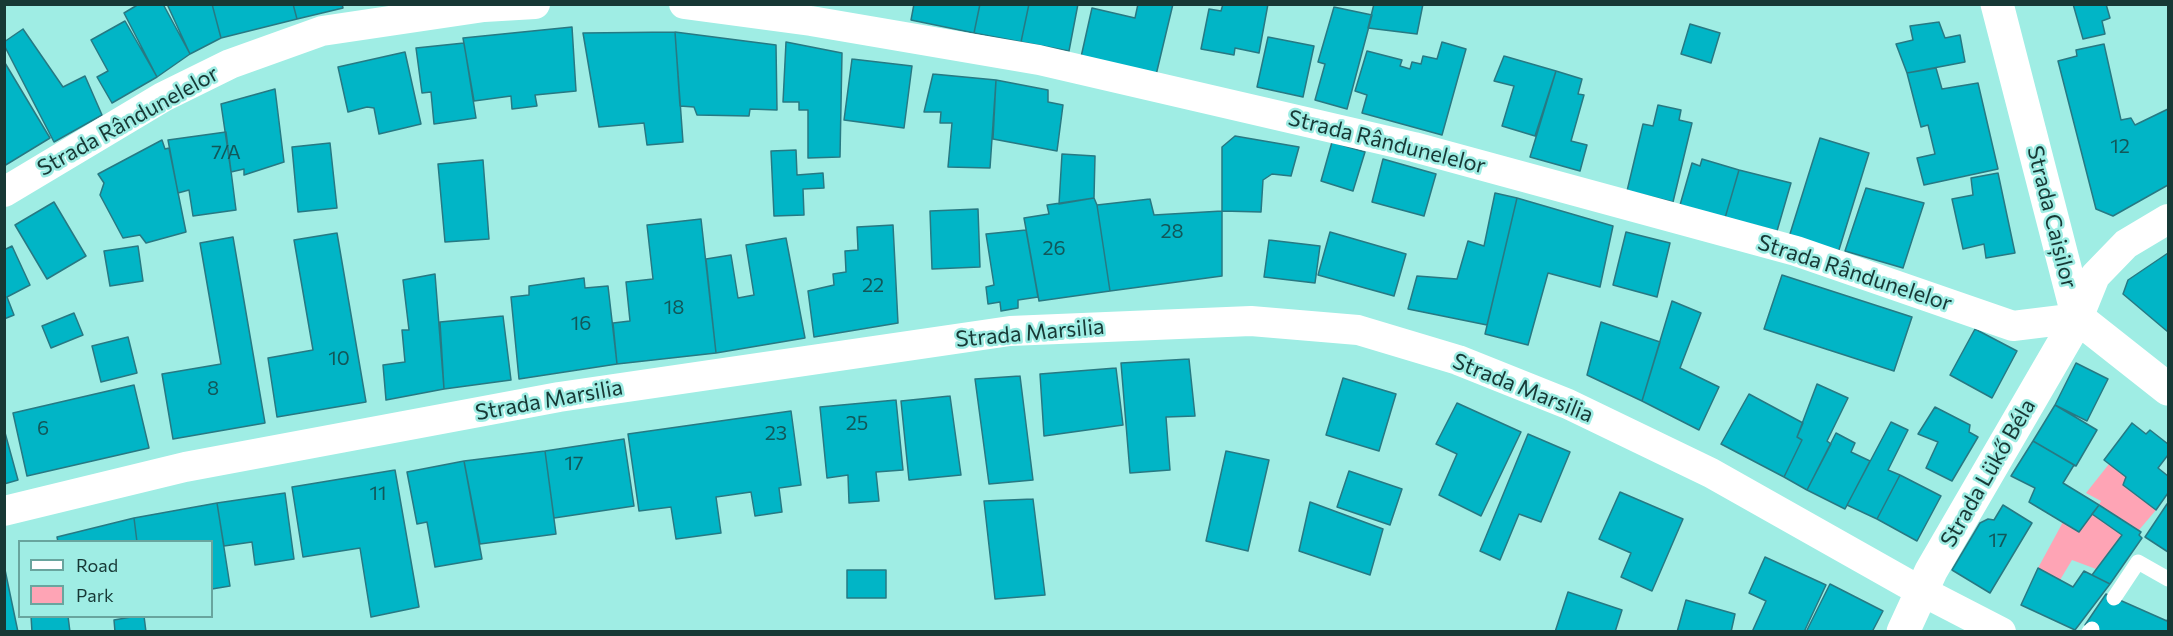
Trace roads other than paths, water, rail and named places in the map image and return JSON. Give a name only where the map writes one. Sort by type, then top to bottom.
[{"type":"main road","name":"Strada Caișilor","points":[[1997,4],[2078,318],[2169,389]]},
{"type":"main road","name":"Strada Lükő Béla","points":[[1903,632],[1935,563],[2078,318]]},
{"type":"street","name":"Strada Rândunelelor","points":[[4,192],[163,97],[250,56],[322,31],[484,7],[535,4]]},
{"type":"street","name":"Strada Rândunelelor","points":[[684,4],[810,21],[1039,60],[1414,147],[1796,251],[2013,326],[2078,318]]},
{"type":"street","points":[[2078,318],[2095,276],[2126,244],[2169,219]]},
{"type":"street","name":"Strada Marsilia","points":[[4,511],[185,467],[559,397],[1010,331],[1251,321],[1358,330],[1458,360],[1568,404],[1711,473],[1922,591],[2001,632]]},
{"type":"lane","points":[[2114,597],[2138,562],[2169,579]]}]
